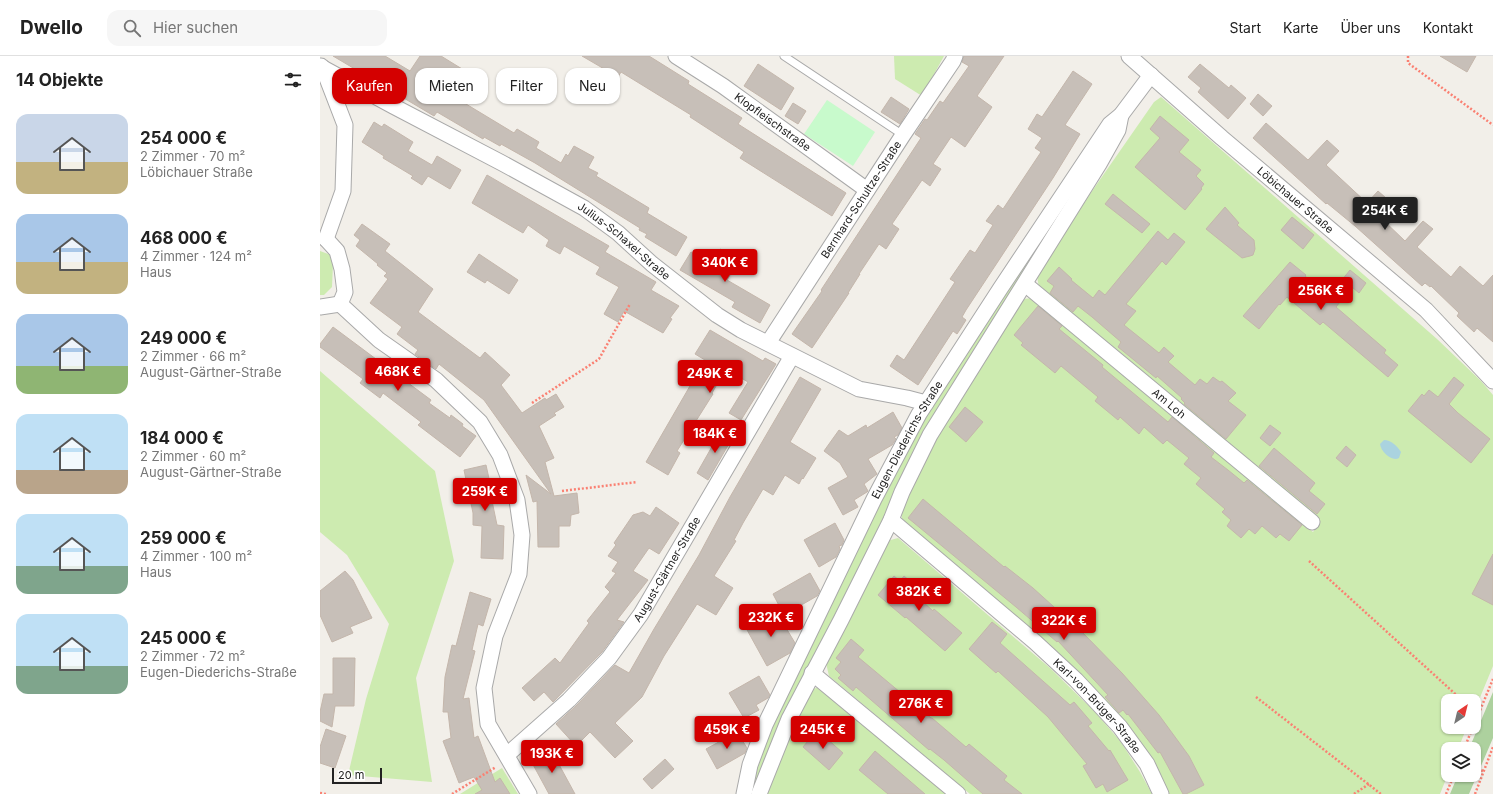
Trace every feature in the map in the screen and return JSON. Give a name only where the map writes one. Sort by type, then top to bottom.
[{"type":"street","name":"Klopfleischstraße","points":[[676,56],[723,86],[867,190]]},
{"type":"street","name":"Bernhard-Schultze-Straße","points":[[768,343],[955,56]]},
{"type":"street","name":"Löbichauer Straße","points":[[1129,56],[1222,138],[1426,310],[1493,381]]},
{"type":"street","points":[[321,66],[344,125],[343,191],[323,239],[337,251],[342,270],[345,292],[340,304]]},
{"type":"street","name":"Julius-Schaxel-Straße","points":[[321,66],[393,106],[502,162],[584,208],[618,233],[652,264],[717,315],[741,330],[859,389],[926,403]]},
{"type":"street","name":"Eugen-Diederichs-Straße","points":[[744,794],[750,765],[765,725],[881,486],[926,403],[1088,156],[1110,124],[1121,115],[1151,75]]},
{"type":"street","name":"Eugen-Diederichs-Straße","points":[[759,794],[789,719],[891,520],[902,492],[930,435],[1025,284],[1118,130],[1121,115]]},
{"type":"street","name":"Am Loh","points":[[1025,284],[1312,522]]},
{"type":"street","points":[[320,307],[340,304]]},
{"type":"street","points":[[340,304],[379,340],[436,380],[480,422],[500,455],[517,500],[522,535],[519,574],[496,636],[484,688],[488,724],[529,794]]},
{"type":"street","name":"August-Gärtner-Straße","points":[[507,755],[569,700],[609,658],[641,614],[792,356]]},
{"type":"street","name":"Karl-von-Brüger-Straße","points":[[891,520],[1035,642],[1076,680],[1120,727],[1147,764],[1161,794]]},
{"type":"street","points":[[812,673],[958,794]]},
{"type":"lane","points":[[784,56],[903,135]]},
{"type":"path","points":[[1408,56],[1408,63],[1493,125]]},
{"type":"path","points":[[532,403],[599,359],[630,304]]},
{"type":"path","points":[[562,491],[637,482]]},
{"type":"path","points":[[1309,561],[1455,694]]},
{"type":"path","points":[[1481,707],[1493,679]]},
{"type":"path","points":[[1256,697],[1381,794]]},
{"type":"path","points":[[1474,794],[1493,747]]},
{"type":"path","points":[[452,794],[492,769]]},
{"type":"path","points":[[1446,794],[1451,782]]},
{"type":"path","points":[[1354,794],[1368,784]]},
{"type":"path","points":[[320,793],[326,794]]},
{"type":"green space","points":[[894,56],[944,56],[922,96],[895,79]]},
{"type":"green space","points":[[1161,97],[1437,339],[1481,381],[1493,395],[1493,666],[1481,695],[1441,694],[1441,734],[1464,734],[1461,742],[1441,742],[1441,782],[1445,782],[1440,794],[1167,794],[1124,724],[903,525],[901,512],[928,453],[940,431],[1023,299],[1033,298],[1313,532],[1320,522],[1039,288],[1037,276],[1090,194],[1154,102]]},
{"type":"green space","points":[[827,100],[875,132],[853,166],[804,134]]},
{"type":"green space","points":[[1114,127],[931,423],[755,794],[748,794],[768,728],[922,417]]},
{"type":"green space","points":[[320,251],[331,255],[333,264],[332,287],[324,295],[320,295]]},
{"type":"green space","points":[[320,371],[435,471],[454,561],[416,678],[432,782],[348,775],[366,699],[389,624],[347,555],[320,532]]},
{"type":"green space","points":[[898,538],[1050,668],[1095,712],[1121,742],[1152,794],[970,794],[829,676],[826,663],[858,604],[887,541]]},
{"type":"green space","points":[[821,687],[949,794],[766,794],[798,714],[812,689]]},
{"type":"green space","points":[[1493,692],[1493,738],[1481,766],[1481,742],[1472,742],[1475,734],[1481,734],[1481,720]]},
{"type":"green space","points":[[502,768],[518,794],[460,794]]},
{"type":"green space","points":[[1455,782],[1474,782],[1469,794],[1450,794]]},
{"type":"water","points":[[1384,440],[1391,442],[1398,448],[1401,452],[1399,458],[1393,459],[1387,456],[1382,450],[1380,444]]},
{"type":"building","points":[[333,56],[385,56],[405,68],[353,68]]},
{"type":"building","points":[[420,56],[441,56],[460,68],[415,68],[415,104],[466,104],[514,133],[517,129],[539,142],[536,148],[561,163],[566,154],[568,156],[574,146],[594,157],[588,168],[598,173],[596,176],[649,208],[647,213],[687,237],[676,256],[645,237],[647,234],[639,230],[640,228],[535,163],[501,144],[500,146],[484,137],[483,139],[437,112],[434,116],[407,100],[407,69],[410,71]]},
{"type":"building","points":[[582,56],[649,56],[689,81],[688,84],[742,118],[738,124],[846,193],[832,216],[740,158],[744,152],[690,117],[691,115],[621,72],[620,74],[620,68],[603,68]]},
{"type":"building","points":[[964,56],[1004,56],[977,96],[992,107],[965,147],[951,137],[933,164],[941,169],[930,186],[922,180],[892,224],[899,229],[886,249],[879,244],[859,274],[849,293],[812,348],[792,334],[822,291],[821,290],[921,138],[915,134],[940,101],[943,103],[969,66],[962,62]]},
{"type":"building","points":[[1440,56],[1476,56],[1467,72]]},
{"type":"building","points":[[758,64],[794,88],[781,110],[744,86]]},
{"type":"building","points":[[1200,64],[1229,88],[1231,85],[1246,98],[1228,119],[1198,92],[1201,88],[1188,77]]},
{"type":"building","points":[[1073,71],[1092,84],[1065,125],[1080,134],[1053,178],[966,310],[962,317],[966,320],[961,328],[957,334],[953,331],[918,385],[890,366],[897,355],[904,360],[955,282],[950,279],[970,250],[975,253],[993,225],[986,221],[998,205],[1003,209],[1041,152],[1035,148],[1042,138],[1028,129],[1037,114],[1042,117]]},
{"type":"building","points":[[1258,94],[1272,106],[1263,116],[1250,104]]},
{"type":"building","points":[[891,97],[909,109],[900,124],[881,112]]},
{"type":"building","points":[[793,103],[806,111],[798,124],[785,116]]},
{"type":"building","points":[[1160,116],[1189,140],[1179,152],[1201,170],[1196,176],[1204,184],[1201,188],[1202,189],[1185,210],[1135,167],[1160,138],[1150,129]]},
{"type":"building","points":[[374,122],[382,127],[384,124],[413,142],[408,151],[432,165],[437,156],[461,170],[450,189],[428,176],[422,185],[411,178],[413,176],[383,158],[384,156],[362,142]]},
{"type":"building","points":[[1266,123],[1308,160],[1327,140],[1339,151],[1326,165],[1367,203],[1378,191],[1394,205],[1382,219],[1405,241],[1423,221],[1433,229],[1417,247],[1451,277],[1460,266],[1483,286],[1493,275],[1493,342],[1477,328],[1474,332],[1457,316],[1459,313],[1431,286],[1430,287],[1425,283],[1422,286],[1355,226],[1327,203],[1326,204],[1253,138]]},
{"type":"building","points":[[487,175],[609,246],[605,252],[656,282],[651,290],[679,306],[670,318],[672,319],[663,333],[624,311],[618,322],[604,314],[619,287],[596,274],[600,267],[564,246],[560,254],[546,246],[549,240],[528,225],[523,233],[472,203]]},
{"type":"building","points":[[1113,194],[1150,224],[1142,233],[1105,204]]},
{"type":"building","points":[[1225,207],[1239,223],[1237,225],[1254,240],[1255,249],[1253,255],[1242,258],[1206,229]]},
{"type":"building","points":[[1292,217],[1314,235],[1303,249],[1281,230]]},
{"type":"building","points":[[362,224],[390,244],[385,251],[433,289],[418,312],[480,358],[485,352],[510,375],[501,385],[522,413],[545,398],[546,400],[556,394],[564,407],[554,413],[556,415],[539,426],[554,458],[545,462],[554,496],[577,493],[579,513],[571,515],[570,526],[559,526],[559,547],[538,547],[537,501],[533,502],[526,475],[551,494],[484,400],[439,364],[436,369],[415,354],[418,350],[397,334],[402,327],[370,303],[388,279],[384,276],[387,273],[356,246],[360,240],[354,235]]},
{"type":"building","points":[[1158,231],[1168,240],[1174,233],[1185,242],[1166,265],[1162,261],[1126,304],[1136,311],[1124,325],[1159,353],[1164,347],[1174,356],[1168,362],[1195,385],[1200,379],[1207,384],[1213,377],[1220,382],[1222,381],[1236,393],[1228,401],[1246,415],[1226,439],[1184,404],[1185,403],[1181,399],[1182,398],[1157,376],[1156,378],[1118,347],[1121,342],[1092,317],[1078,306],[1073,312],[1050,293],[1054,286],[1047,281],[1059,267],[1072,279],[1071,280],[1093,298],[1099,290],[1105,295]]},
{"type":"building","points":[[720,249],[736,257],[727,273],[730,275],[727,280],[770,305],[760,323],[732,307],[735,302],[680,270],[691,252],[712,264]]},
{"type":"building","points":[[479,254],[518,280],[509,294],[487,280],[485,283],[467,272]]},
{"type":"building","points":[[1290,262],[1329,296],[1350,270],[1366,283],[1359,293],[1352,287],[1336,307],[1386,350],[1384,353],[1398,365],[1388,377],[1323,322],[1320,325],[1287,297],[1280,305],[1279,304],[1259,329],[1243,316]]},
{"type":"building","points":[[1038,306],[1062,326],[1059,329],[1168,422],[1172,417],[1214,453],[1211,457],[1244,483],[1247,480],[1302,525],[1289,541],[1280,534],[1276,538],[1262,526],[1255,534],[1249,529],[1241,538],[1227,526],[1231,520],[1222,512],[1225,509],[1196,484],[1201,478],[1184,464],[1189,458],[1167,440],[1163,444],[1144,427],[1139,434],[1120,417],[1118,420],[1095,401],[1098,397],[1061,366],[1055,373],[1021,345],[1023,343],[1014,335]]},
{"type":"building","points":[[333,327],[431,400],[429,403],[450,418],[451,415],[463,424],[462,426],[476,436],[460,457],[418,425],[421,422],[383,393],[380,398],[360,383],[363,379],[320,347],[320,344]]},
{"type":"building","points":[[710,330],[763,361],[765,358],[776,364],[741,420],[729,413],[748,382],[726,369],[712,393],[713,394],[677,451],[680,453],[668,475],[646,462],[705,360],[695,354]]},
{"type":"building","points":[[800,377],[821,389],[790,442],[816,458],[799,484],[785,475],[773,495],[763,489],[734,540],[736,541],[714,576],[733,588],[716,615],[697,604],[664,656],[642,697],[615,723],[633,741],[615,758],[590,732],[576,746],[556,724],[576,706],[615,665],[629,673],[699,555],[730,497]]},
{"type":"building","points":[[1454,377],[1464,385],[1449,404],[1490,439],[1471,463],[1408,411],[1422,394],[1424,396],[1429,390],[1438,397]]},
{"type":"building","points":[[965,407],[983,422],[966,442],[949,427]]},
{"type":"building","points":[[893,412],[902,428],[898,435],[894,437],[896,439],[892,445],[868,459],[877,474],[864,484],[868,491],[854,500],[858,507],[843,515],[828,488],[848,477],[840,463],[824,451],[839,430],[848,436],[866,425],[867,428]]},
{"type":"building","points":[[1270,425],[1281,433],[1270,446],[1260,438]]},
{"type":"building","points":[[722,429],[734,435],[708,480],[697,473]]},
{"type":"building","points":[[1346,446],[1356,455],[1347,467],[1336,458]]},
{"type":"building","points":[[1274,448],[1315,483],[1309,491],[1325,504],[1317,514],[1259,466]]},
{"type":"building","points":[[486,465],[494,501],[492,501],[497,525],[504,526],[503,559],[481,558],[482,526],[473,525],[473,513],[464,470]]},
{"type":"building","points":[[923,499],[1004,567],[1005,566],[1033,588],[1084,634],[1122,673],[1159,715],[1189,756],[1204,785],[1183,794],[1160,752],[1158,753],[1128,714],[1127,715],[1123,710],[1119,713],[1105,697],[1108,695],[1058,641],[1057,642],[908,518]]},
{"type":"building","points":[[656,507],[679,523],[659,554],[649,548],[633,571],[648,580],[617,620],[624,622],[602,652],[553,702],[544,692],[534,701],[522,688],[555,658],[560,663],[589,623],[587,621],[610,592],[605,587],[616,573],[612,571],[618,562],[608,556],[616,545],[614,543],[633,515],[643,512],[650,516]]},
{"type":"building","points":[[835,523],[844,540],[842,545],[839,546],[840,549],[836,557],[819,567],[804,540]]},
{"type":"building","points":[[1493,554],[1493,605],[1472,594]]},
{"type":"building","points":[[345,571],[353,580],[372,618],[350,627],[353,633],[332,642],[320,615],[320,591]]},
{"type":"building","points":[[810,573],[820,591],[817,596],[784,615],[773,594]]},
{"type":"building","points":[[894,576],[900,581],[904,576],[917,587],[912,592],[933,611],[934,609],[962,633],[945,651],[878,595]]},
{"type":"building","points":[[470,592],[491,599],[483,626],[478,624],[472,650],[475,651],[463,699],[469,698],[474,738],[478,736],[495,782],[500,778],[510,794],[475,794],[482,790],[474,777],[459,783],[443,741],[451,738],[448,712],[443,712],[445,677],[452,645],[456,646]]},
{"type":"building","points":[[776,611],[795,643],[790,653],[767,666],[746,628]]},
{"type":"building","points":[[992,622],[1007,634],[1000,643],[1070,705],[1074,702],[1092,723],[1088,726],[1109,751],[1110,750],[1128,780],[1107,792],[1103,784],[1096,788],[1083,766],[1087,764],[1048,717],[998,671],[996,673],[969,649]]},
{"type":"building","points":[[851,639],[864,650],[858,657],[966,747],[969,744],[1007,776],[1004,780],[1022,794],[983,794],[856,687],[853,691],[838,678],[841,675],[835,669],[841,662],[836,658]]},
{"type":"building","points":[[333,658],[355,658],[354,706],[335,706],[332,727],[320,721],[320,712],[324,694],[333,694]]},
{"type":"building","points":[[759,676],[770,695],[768,698],[756,705],[759,710],[744,718],[729,693]]},
{"type":"building","points":[[326,729],[346,736],[335,768],[320,763],[320,747]]},
{"type":"building","points":[[817,730],[843,753],[829,770],[803,747]]},
{"type":"building","points":[[737,732],[747,748],[745,753],[717,769],[706,749]]},
{"type":"building","points":[[550,748],[575,794],[549,794],[530,759]]},
{"type":"building","points":[[875,751],[925,794],[888,794],[859,770]]},
{"type":"building","points":[[665,759],[674,769],[652,789],[643,779]]}]
